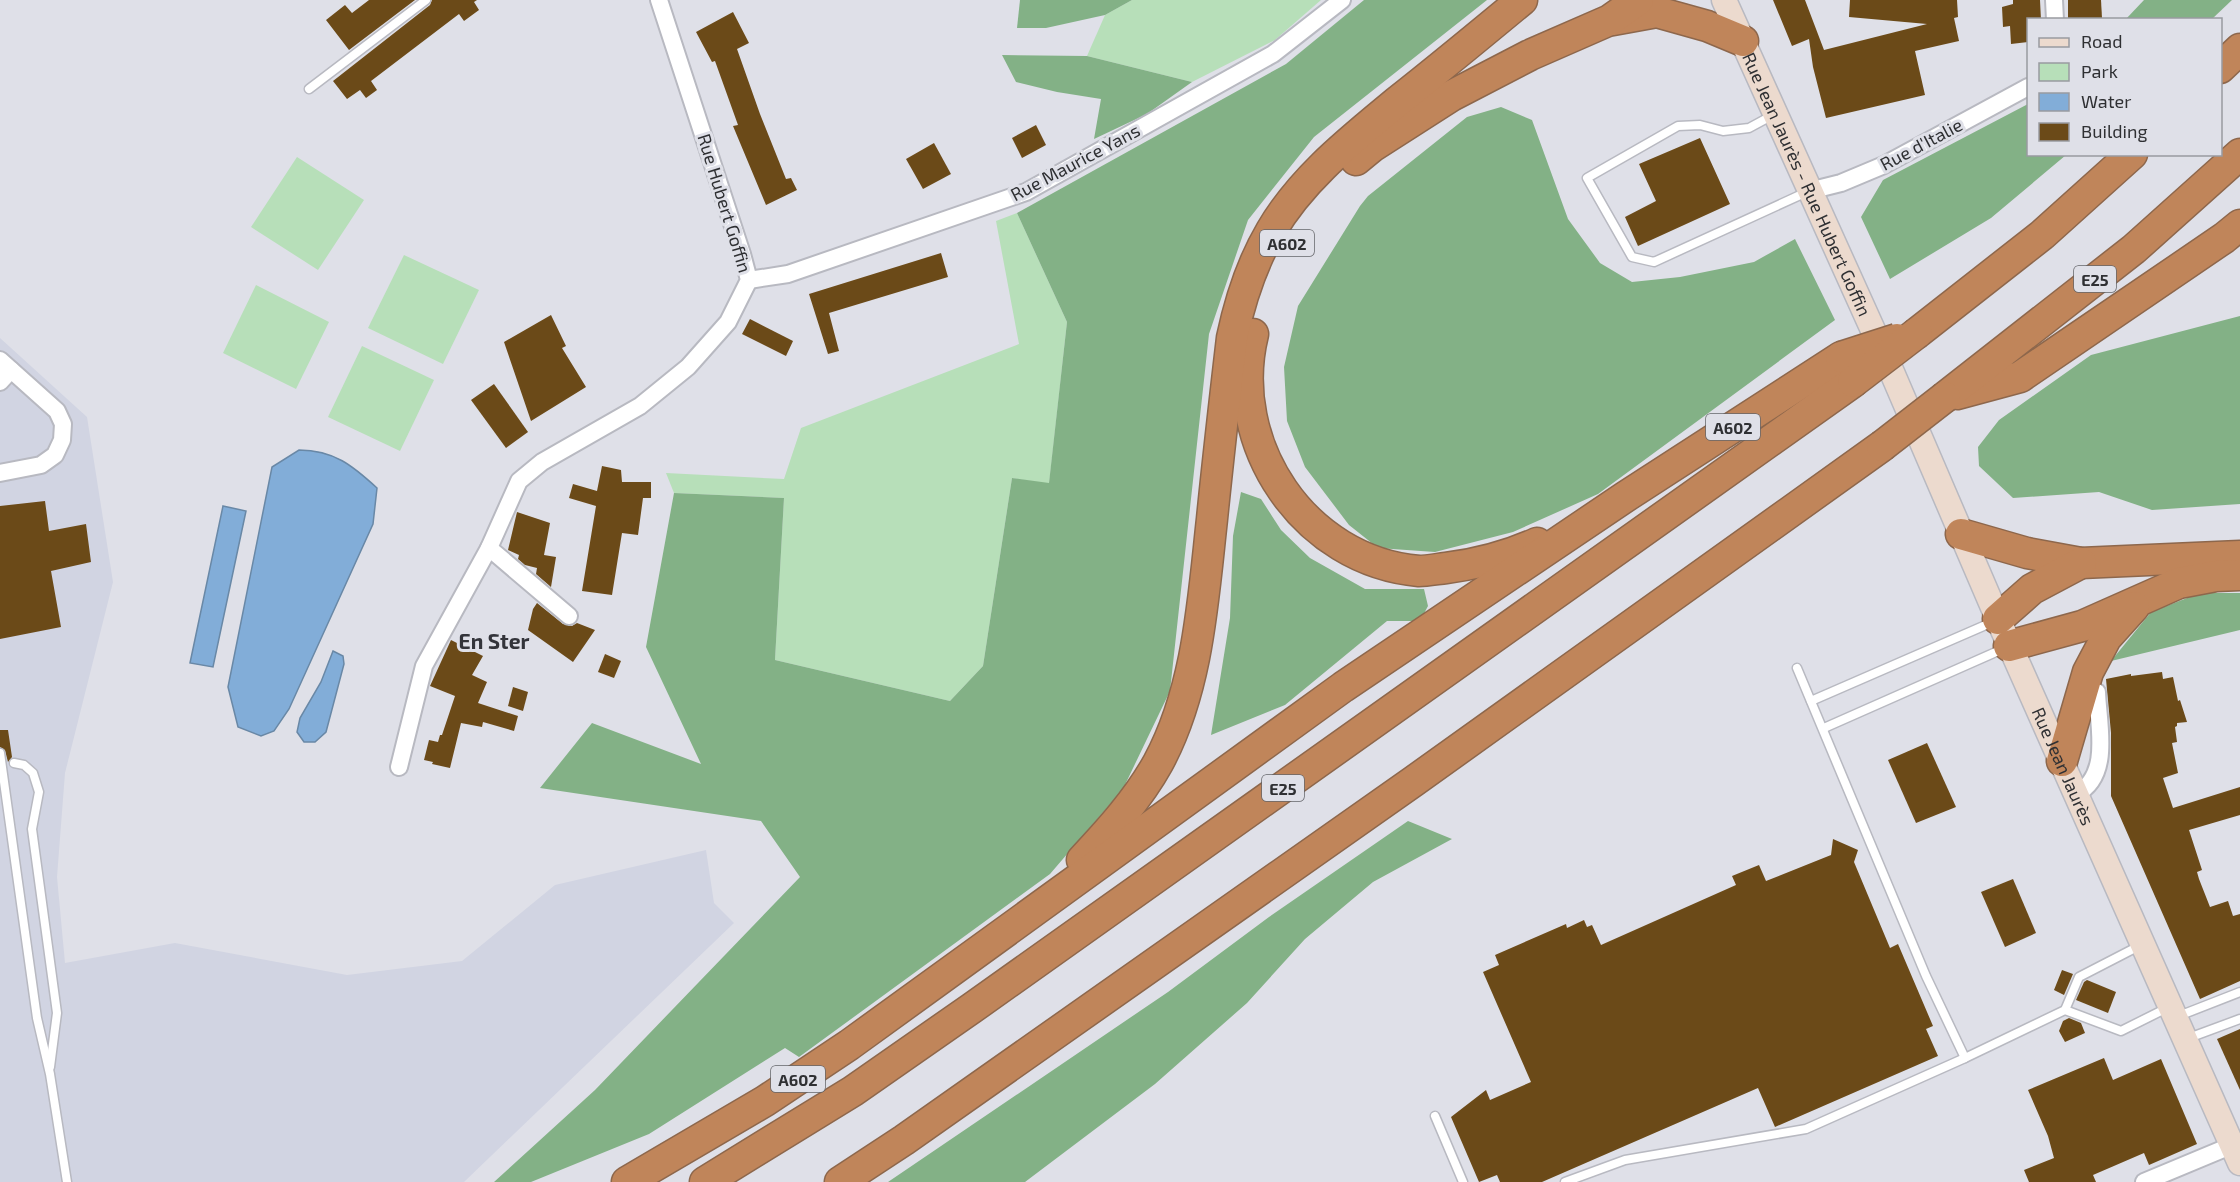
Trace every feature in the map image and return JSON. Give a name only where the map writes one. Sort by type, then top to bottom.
[{"type":"highway","name":"A602","points":[[627,1182],[765,1101],[849,1045],[962,963],[1012,918],[1066,877],[1114,826],[1158,763],[1175,726],[1190,675],[1202,614],[1232,338],[1240,298],[1257,256],[1272,229],[1297,194],[1332,156],[1522,0]]},
{"type":"highway","name":"A602","points":[[1638,0],[1610,20],[1530,55],[1451,96],[1373,146],[1339,175],[1302,218],[1265,283],[1249,350],[1248,391],[1252,420],[1275,481],[1294,506],[1336,544],[1364,558],[1394,567],[1421,571],[1487,561],[1520,550],[1625,497],[1847,370]]},
{"type":"highway","name":"A602","points":[[1610,20],[1657,12],[1707,26],[1743,41]]},
{"type":"highway","points":[[2222,66],[2240,49]]},
{"type":"highway","name":"E25","points":[[840,1182],[904,1140],[1356,822],[1882,446],[2134,249],[2240,154]]},
{"type":"highway","name":"E25","points":[[705,1182],[853,1091],[963,1015],[1847,370],[1917,333],[2042,235],[2130,156]]},
{"type":"highway","points":[[1945,398],[2020,377],[2235,231]]},
{"type":"highway","points":[[962,963],[1343,687],[1625,497]]},
{"type":"highway","points":[[1961,534],[2027,553],[2081,563],[2240,556]]},
{"type":"highway","points":[[1998,619],[2032,589],[2081,563]]},
{"type":"highway","points":[[2009,646],[2082,626],[2179,583],[2216,576],[2240,575]]},
{"type":"highway","points":[[2062,761],[2088,672],[2106,638],[2140,600]]},
{"type":"main road","name":"Rue Jean Jaurès - Rue Hubert Goffin","points":[[1724,0],[1891,370]]},
{"type":"main road","name":"Rue Jean Jaurès","points":[[1891,370],[2009,646],[2237,1152]]},
{"type":"street","name":"Rue Hubert Goffin","points":[[399,767],[424,666],[489,548],[519,481],[542,462],[640,406],[688,366],[728,321],[749,280],[659,0]]},
{"type":"street","name":"Rue Maurice Yans","points":[[749,280],[788,274],[1026,192],[1273,54],[1342,0]]},
{"type":"street","points":[[2054,0],[2055,18]]},
{"type":"street","name":"Rue d'Italie","points":[[1809,191],[1841,183],[1884,165],[2027,88]]},
{"type":"street","points":[[0,473],[41,465],[54,455],[62,440],[63,424],[57,411],[4,371]]},
{"type":"street","points":[[489,548],[569,616]]},
{"type":"street","points":[[2076,794],[2095,776],[2100,759],[2097,692]]},
{"type":"street","points":[[2144,1182],[2237,1152]]},
{"type":"lane","points":[[309,89],[426,0]]},
{"type":"lane","points":[[1775,114],[1749,128],[1723,131],[1700,124],[1678,126],[1587,178],[1632,257],[1654,262],[1809,191]]},
{"type":"lane","points":[[1811,701],[1998,619]]},
{"type":"lane","points":[[1824,728],[2009,646]]},
{"type":"lane","points":[[1797,668],[1922,967],[1965,1058]]},
{"type":"lane","points":[[0,753],[3,788],[37,1018],[50,1074],[67,1182]]},
{"type":"lane","points":[[14,763],[24,765],[33,773],[39,792],[32,829],[57,1013],[50,1074]]},
{"type":"lane","points":[[1565,1182],[1625,1160],[1806,1129],[1965,1058],[2065,1010],[2079,977],[2143,944]]},
{"type":"lane","points":[[2065,1010],[2121,1031],[2173,1011],[2240,992]]},
{"type":"lane","points":[[2186,1039],[2240,1019]]},
{"type":"lane","points":[[1435,1116],[1463,1182]]},
{"type":"shaded area","points":[[0,338],[87,417],[113,582],[65,773],[57,877],[65,963],[175,943],[347,975],[462,961],[555,885],[706,850],[714,903],[734,923],[464,1182],[0,1182]]},
{"type":"green space","points":[[1020,0],[1132,0],[1105,15],[1046,28],[1017,28]]},
{"type":"green space","points":[[1132,0],[1321,0],[1275,40],[1192,82],[1087,56],[1105,15]]},
{"type":"green space","points":[[1364,0],[1487,0],[1314,137],[1248,220],[1209,334],[1170,691],[1123,789],[1050,874],[799,1057],[785,1048],[649,1134],[531,1182],[494,1182],[595,1090],[800,877],[761,821],[540,788],[592,723],[701,764],[646,647],[674,493],[784,498],[775,660],[950,701],[983,666],[1012,478],[1049,483],[1067,322],[1017,213],[1286,64]]},
{"type":"green space","points":[[2144,0],[2232,0],[2213,18],[2127,18]]},
{"type":"green space","points":[[1002,55],[1087,56],[1192,82],[1147,114],[1094,139],[1101,99],[1016,82]]},
{"type":"green space","points":[[2027,105],[2027,156],[2065,156],[1991,218],[1890,279],[1861,217],[1883,180]]},
{"type":"green space","points":[[1501,107],[1532,120],[1568,219],[1600,263],[1632,282],[1680,277],[1754,262],[1795,239],[1835,320],[1598,494],[1513,532],[1435,552],[1378,548],[1349,525],[1305,467],[1287,421],[1284,367],[1298,306],[1368,196],[1467,117]]},
{"type":"green space","points":[[297,157],[364,200],[318,270],[251,227]]},
{"type":"green space","points":[[1017,213],[1067,322],[1049,484],[1012,478],[983,666],[950,701],[775,660],[784,498],[674,493],[666,473],[784,479],[801,428],[1019,344],[996,221]]},
{"type":"green space","points":[[404,255],[479,290],[443,364],[368,328]]},
{"type":"green space","points":[[256,285],[329,322],[296,389],[223,353]]},
{"type":"green space","points":[[2240,316],[2240,504],[2152,510],[2099,492],[2013,498],[1979,466],[1978,447],[1999,420],[2091,355]]},
{"type":"green space","points":[[362,346],[434,380],[400,451],[328,417]]},
{"type":"green space","points":[[1241,492],[1261,499],[1281,530],[1310,558],[1365,589],[1424,589],[1428,606],[1420,621],[1387,621],[1285,705],[1211,735],[1230,618],[1233,536]]},
{"type":"green space","points":[[2200,593],[2240,593],[2240,630],[2111,661],[2151,612]]},
{"type":"green space","points":[[1408,821],[1452,839],[1373,882],[1305,939],[1247,1003],[1155,1084],[1025,1182],[888,1182],[1168,992],[1269,917]]},
{"type":"water","points":[[299,450],[333,456],[351,466],[377,488],[373,524],[289,709],[274,731],[261,736],[238,727],[228,687],[272,467]]},
{"type":"water","points":[[223,506],[246,511],[213,667],[190,663]]},
{"type":"water","points":[[333,651],[343,656],[344,664],[326,732],[315,742],[304,742],[297,732],[300,718],[321,682]]},
{"type":"building","points":[[369,0],[415,0],[349,50],[326,20],[345,5],[352,13]]},
{"type":"building","points":[[432,0],[477,0],[474,2],[479,10],[464,21],[459,14],[371,81],[377,90],[366,98],[360,90],[347,99],[333,81],[430,5]]},
{"type":"building","points":[[1773,0],[1805,0],[1824,50],[1927,24],[1849,17],[1850,0],[1957,0],[1958,17],[1954,18],[1959,41],[1915,51],[1925,95],[1826,118],[1813,67],[1809,39],[1792,46]]},
{"type":"building","points":[[2013,0],[2040,0],[2041,18],[2027,18],[2027,42],[2011,44],[2010,26],[2003,27],[2002,7],[2013,4]]},
{"type":"building","points":[[2068,0],[2101,0],[2102,18],[2068,18]]},
{"type":"building","points":[[733,12],[749,43],[737,49],[760,114],[786,179],[791,178],[797,190],[766,205],[733,126],[738,125],[715,61],[712,62],[696,32]]},
{"type":"building","points":[[1036,125],[1046,145],[1022,158],[1012,138]]},
{"type":"building","points":[[1700,138],[1730,204],[1638,246],[1625,217],[1656,201],[1639,164]]},
{"type":"building","points":[[934,143],[951,174],[923,189],[906,159]]},
{"type":"building","points":[[941,253],[948,277],[829,313],[839,351],[828,354],[809,294]]},
{"type":"building","points":[[551,315],[566,346],[562,348],[586,387],[531,421],[504,342]]},
{"type":"building","points":[[750,319],[793,341],[786,356],[742,334]]},
{"type":"building","points":[[494,384],[528,432],[506,448],[471,400]]},
{"type":"building","points":[[602,466],[621,470],[622,482],[651,482],[651,498],[643,498],[638,535],[622,533],[612,595],[582,591],[596,506],[569,498],[573,484],[597,491]]},
{"type":"building","points":[[45,501],[49,531],[86,524],[91,562],[51,571],[61,627],[0,639],[0,506]]},
{"type":"building","points":[[517,512],[550,523],[544,555],[556,557],[551,587],[536,574],[537,568],[525,565],[518,559],[519,555],[508,550]]},
{"type":"building","points":[[537,603],[563,624],[572,626],[577,623],[595,630],[573,662],[528,630],[533,609]]},
{"type":"building","points":[[451,640],[483,656],[472,675],[487,682],[478,703],[518,716],[514,731],[483,722],[482,727],[461,723],[450,768],[424,760],[429,740],[438,742],[442,735],[455,696],[430,686]]},
{"type":"building","points":[[605,654],[621,661],[614,678],[598,672]]},
{"type":"building","points":[[2162,672],[2163,679],[2173,677],[2178,701],[2180,700],[2187,722],[2177,723],[2175,727],[2177,742],[2172,743],[2178,773],[2163,778],[2173,808],[2240,787],[2240,815],[2189,830],[2202,870],[2197,872],[2210,907],[2228,901],[2233,916],[2240,914],[2240,981],[2200,999],[2111,796],[2111,733],[2106,679],[2131,674],[2131,676]]},
{"type":"building","points":[[513,687],[528,692],[523,711],[508,706]]},
{"type":"building","points":[[0,730],[8,730],[12,757],[8,762],[5,750],[0,747]]},
{"type":"building","points":[[1927,743],[1956,807],[1916,823],[1888,760]]},
{"type":"building","points":[[1833,839],[1858,850],[1854,862],[1890,948],[1898,944],[1933,1026],[1926,1029],[1938,1056],[1775,1127],[1758,1088],[1542,1182],[1500,1182],[1497,1175],[1479,1182],[1451,1117],[1486,1090],[1490,1100],[1531,1082],[1483,972],[1499,965],[1495,955],[1566,924],[1567,928],[1584,920],[1587,927],[1592,925],[1601,945],[1736,885],[1732,876],[1759,865],[1766,881],[1831,855]]},
{"type":"building","points":[[2013,879],[2036,933],[2005,947],[1981,892]]},
{"type":"building","points":[[2062,970],[2073,974],[2064,995],[2054,990]]},
{"type":"building","points":[[2087,980],[2116,992],[2108,1013],[2076,1000]]},
{"type":"building","points":[[2069,1018],[2081,1023],[2085,1033],[2065,1042],[2059,1031],[2063,1021]]},
{"type":"building","points":[[2240,1029],[2240,1090],[2217,1039]]},
{"type":"building","points":[[2104,1058],[2113,1080],[2161,1059],[2197,1144],[2149,1165],[2144,1153],[2093,1175],[2096,1182],[2029,1182],[2024,1170],[2054,1158],[2048,1136],[2028,1090]]},
{"type":"district","name":"En Ster","points":[[494,640]]}]
